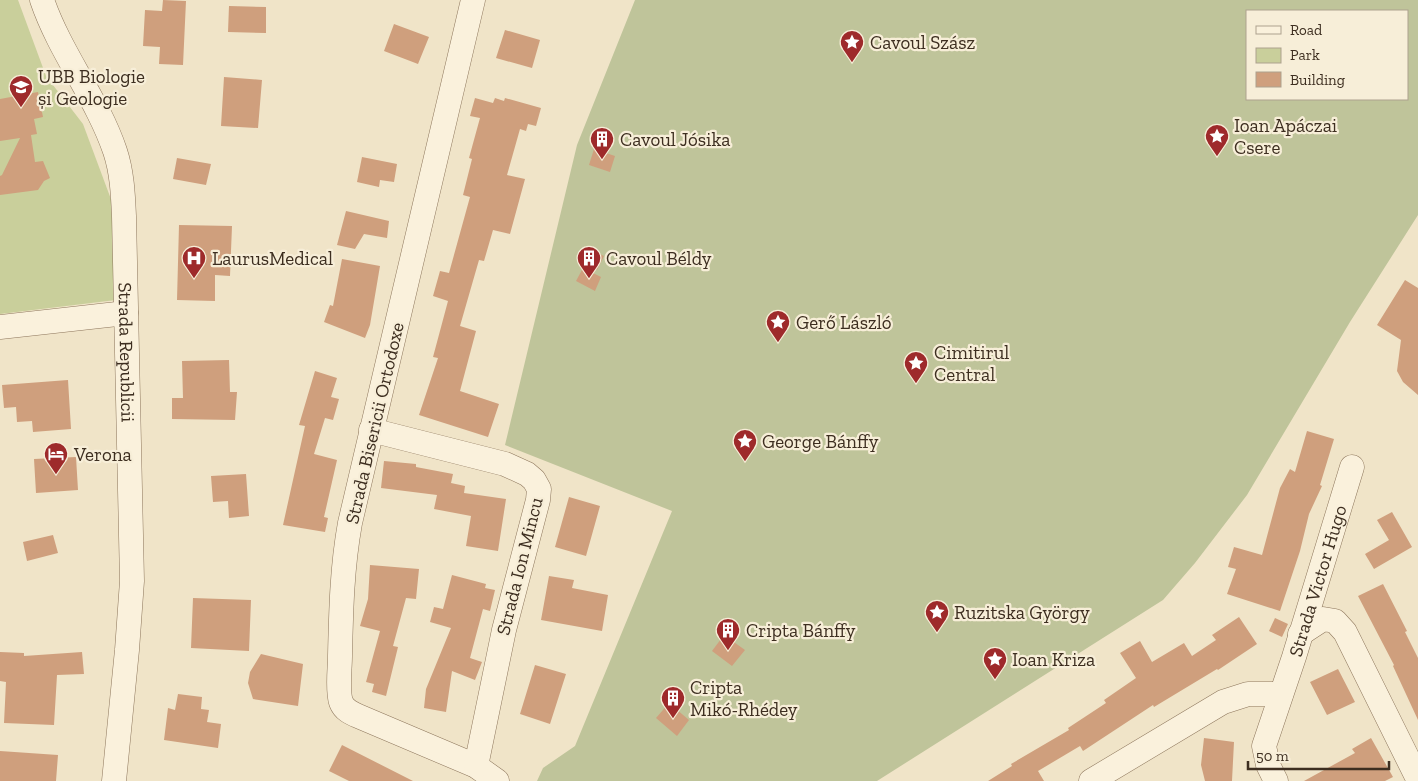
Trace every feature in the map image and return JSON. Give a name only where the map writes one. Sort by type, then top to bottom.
[{"type":"street","name":"Strada Republicii","points":[[42,0],[60,44],[96,108],[115,152],[123,188],[132,581],[114,781]]},
{"type":"street","name":"Strada Bisericii Ortodoxe","points":[[473,0],[371,430],[345,550],[342,579],[340,676],[341,703],[346,710],[476,766]]},
{"type":"street","points":[[0,327],[126,313]]},
{"type":"street","name":"Strada Ion Mincu","points":[[371,430],[490,460],[517,470],[534,480],[538,489],[538,500],[504,630],[476,766]]},
{"type":"street","name":"Strada Victor Hugo","points":[[1276,781],[1268,765],[1264,746],[1352,467]]},
{"type":"street","points":[[1300,634],[1323,619],[1335,621],[1345,632],[1418,779]]},
{"type":"street","points":[[1091,781],[1223,702],[1248,694],[1281,694]]},
{"type":"street","points":[[476,766],[497,781]]},
{"type":"green space","points":[[0,0],[18,0],[46,76],[83,124],[115,210],[116,300],[0,314]]},
{"type":"green space","name":"Cimitirul Central","points":[[635,0],[1418,0],[1418,215],[1350,322],[1247,495],[1195,563],[1163,600],[877,781],[537,781],[543,768],[575,746],[672,511],[505,445],[577,145]]},
{"type":"building","points":[[163,0],[186,1],[183,65],[159,64],[160,47],[143,46],[145,10],[162,11]]},
{"type":"building","points":[[229,6],[266,7],[266,33],[228,32]]},
{"type":"building","points":[[394,24],[429,37],[418,64],[384,51]]},
{"type":"building","points":[[505,30],[540,40],[532,68],[496,58]]},
{"type":"building","points":[[224,77],[262,80],[258,128],[221,126]]},
{"type":"building","points":[[38,92],[43,117],[34,119],[37,134],[31,135],[35,162],[43,161],[50,178],[44,181],[38,190],[0,195],[0,176],[20,138],[0,141],[0,99]]},
{"type":"building","points":[[475,98],[493,103],[495,98],[504,101],[505,98],[541,108],[536,126],[528,124],[526,131],[520,129],[507,175],[525,179],[510,234],[493,230],[484,261],[479,260],[460,326],[476,331],[460,391],[499,404],[488,437],[419,415],[438,358],[433,357],[448,301],[433,296],[440,271],[449,273],[470,197],[463,195],[472,159],[469,158],[480,118],[470,116]]},
{"type":"building","name":"Cavoul Jósika","points":[[594,149],[615,156],[610,172],[589,165]]},
{"type":"building","points":[[362,157],[397,164],[394,182],[380,180],[379,187],[357,182]]},
{"type":"building","points":[[177,158],[211,164],[206,185],[173,179]]},
{"type":"building","points":[[346,211],[389,221],[387,238],[364,234],[355,249],[337,245]]},
{"type":"building","points":[[179,225],[232,226],[230,276],[215,275],[215,301],[177,300]]},
{"type":"building","points":[[585,247],[604,256],[597,270],[578,261]]},
{"type":"building","points":[[342,259],[380,266],[370,325],[365,338],[324,322],[330,305],[333,306]]},
{"type":"building","name":"Cavoul Béldy","points":[[583,268],[601,277],[595,291],[576,281]]},
{"type":"building","points":[[1405,280],[1418,288],[1418,395],[1403,382],[1397,371],[1401,340],[1377,325]]},
{"type":"building","points":[[229,360],[230,392],[237,392],[235,420],[172,419],[172,398],[183,398],[182,361]]},
{"type":"building","points":[[315,371],[337,378],[331,397],[339,399],[333,420],[325,418],[314,454],[337,460],[324,517],[328,518],[325,532],[283,525],[305,426],[299,425]]},
{"type":"building","points":[[68,380],[71,429],[33,432],[32,421],[17,422],[16,407],[4,408],[2,385]]},
{"type":"building","points":[[1307,431],[1334,439],[1320,485],[1322,486],[1309,514],[1300,551],[1280,611],[1227,594],[1236,569],[1228,567],[1234,547],[1262,555],[1280,488],[1290,469],[1295,472]]},
{"type":"building","name":"Verona","points":[[76,457],[78,490],[36,493],[34,459]]},
{"type":"building","points":[[384,461],[416,464],[416,467],[453,474],[451,483],[465,486],[464,493],[506,499],[498,551],[466,546],[471,516],[434,509],[437,495],[381,488]]},
{"type":"building","points":[[246,474],[249,516],[229,518],[228,501],[213,502],[211,476]]},
{"type":"building","points":[[569,497],[600,506],[586,556],[555,547]]},
{"type":"building","points":[[1392,512],[1412,547],[1374,569],[1365,554],[1389,540],[1377,520]]},
{"type":"building","points":[[53,535],[58,553],[27,561],[23,542]]},
{"type":"building","points":[[370,565],[419,569],[416,599],[406,598],[393,646],[398,647],[386,696],[372,692],[374,684],[366,682],[380,631],[360,626],[368,599]]},
{"type":"building","points":[[452,575],[486,584],[485,588],[495,590],[490,611],[483,609],[470,658],[482,662],[475,680],[452,671],[446,712],[424,708],[426,689],[451,628],[430,622],[434,607],[443,609]]},
{"type":"building","points":[[549,576],[574,580],[572,588],[608,595],[602,631],[541,620]]},
{"type":"building","points":[[1383,584],[1407,631],[1405,632],[1418,658],[1418,720],[1394,665],[1358,596]]},
{"type":"building","points":[[193,598],[251,600],[249,651],[191,648]]},
{"type":"building","points":[[1239,617],[1257,644],[1218,670],[1154,707],[1153,705],[1083,751],[1080,746],[1038,771],[1044,781],[988,781],[1012,766],[1011,764],[1069,730],[1068,728],[1106,703],[1104,700],[1136,678],[1120,653],[1140,641],[1152,662],[1184,643],[1192,656],[1216,640],[1212,635]]},
{"type":"building","points":[[1275,618],[1288,624],[1282,637],[1269,631]]},
{"type":"building","name":"Cripta Bánffy","points":[[724,635],[745,650],[732,666],[712,651]]},
{"type":"building","points":[[0,652],[24,653],[24,656],[82,652],[84,674],[57,675],[54,725],[4,723],[6,682],[0,681]]},
{"type":"building","points":[[261,654],[303,664],[298,706],[253,699],[248,683],[250,672]]},
{"type":"building","points":[[535,665],[566,674],[550,724],[520,714]]},
{"type":"building","points":[[1338,669],[1355,702],[1327,715],[1310,682]]},
{"type":"building","points":[[178,694],[202,697],[201,709],[209,710],[207,722],[221,724],[218,748],[164,740],[168,708],[175,710]]},
{"type":"building","name":"Cripta Mikó-Rhédey","points":[[669,703],[689,720],[677,736],[656,718]]},
{"type":"building","points":[[1204,738],[1234,742],[1232,781],[1205,781],[1201,765]]},
{"type":"building","points":[[1371,738],[1393,777],[1385,781],[1304,781],[1355,753],[1352,749]]},
{"type":"building","points":[[342,745],[413,781],[349,781],[329,771]]},
{"type":"building","points":[[0,751],[58,755],[56,781],[0,781]]},
{"type":"place","name":"Cavoul Szász","points":[[852,63]]},
{"type":"place","name":"UBB Biologie și Geologie","points":[[21,108]]},
{"type":"place","name":"Ioan Apáczai Csere","points":[[1217,157]]},
{"type":"place","name":"Cavoul Jósika","points":[[602,160]]},
{"type":"place","name":"LaurusMedical","points":[[194,279]]},
{"type":"place","name":"Cavoul Béldy","points":[[589,279]]},
{"type":"place","name":"Gerő László","points":[[778,343]]},
{"type":"place","name":"Cimitirul Central","points":[[916,384]]},
{"type":"place","name":"George Bánffy","points":[[745,462]]},
{"type":"place","name":"Verona","points":[[56,475]]},
{"type":"place","name":"Ruzitska György","points":[[937,633]]},
{"type":"place","name":"Cripta Bánffy","points":[[728,651]]},
{"type":"place","name":"Ioan Kriza","points":[[995,680]]},
{"type":"place","name":"Cripta Mikó-Rhédey","points":[[673,719]]}]
